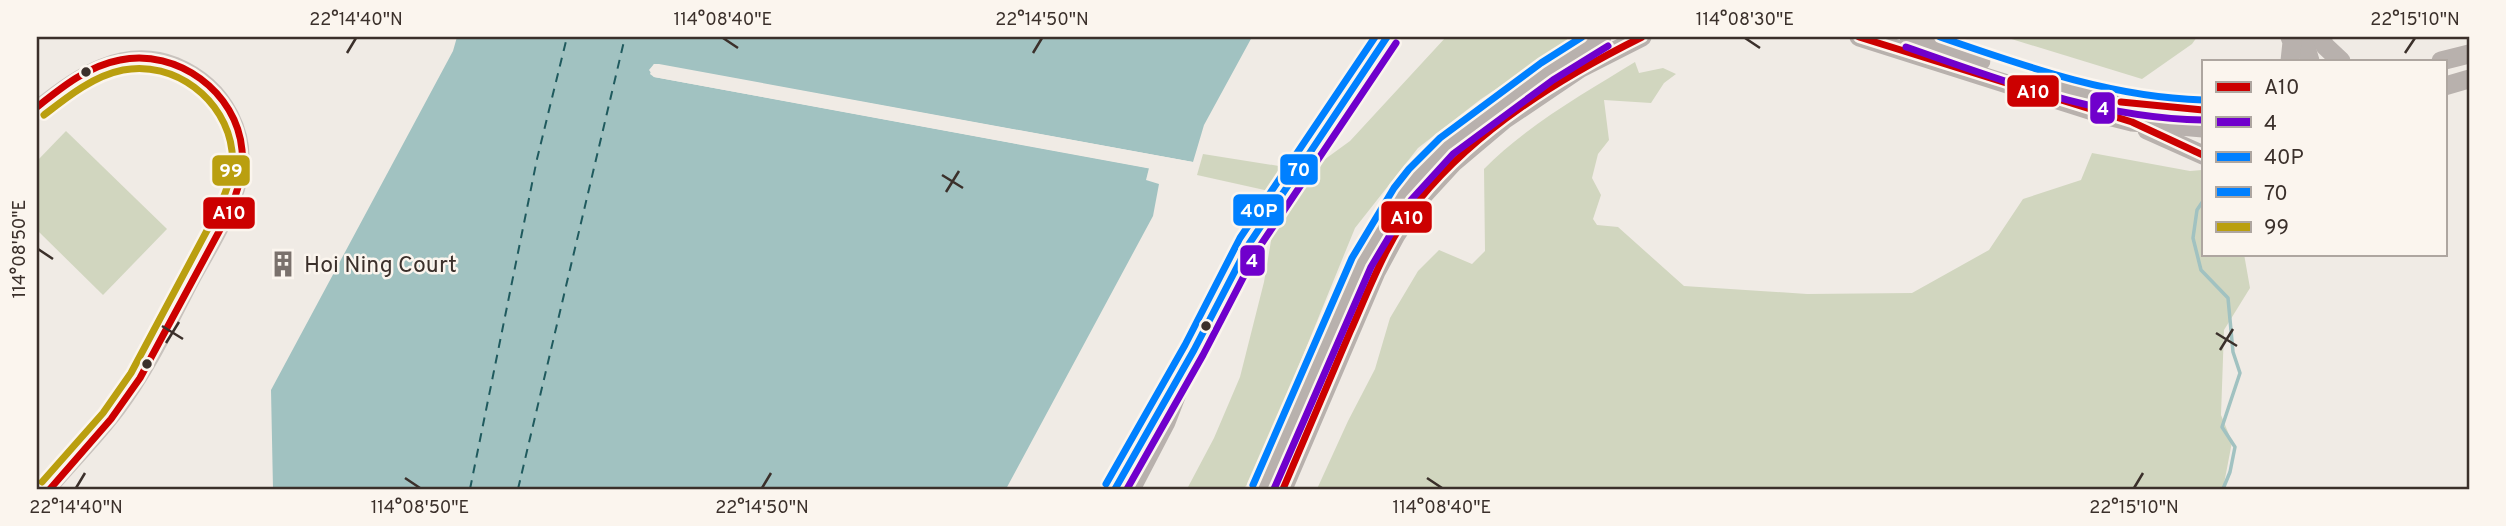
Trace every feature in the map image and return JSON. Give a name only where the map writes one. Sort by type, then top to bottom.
[{"type":"main road","points":[[1263,489],[1362,262],[1402,194],[1446,146],[1547,71],[1602,37]]},
{"type":"main road","points":[[1283,489],[1376,272],[1418,201],[1453,163],[1504,120],[1581,68],[1642,37]]},
{"type":"main road","points":[[1859,37],[2132,122],[2202,155]]},
{"type":"main road","points":[[1909,37],[2084,94],[2140,106],[2202,110]]},
{"type":"main road","points":[[2290,37],[2290,60]]},
{"type":"main road","points":[[2303,37],[2310,60]]},
{"type":"main road","points":[[2321,37],[2325,46],[2340,60]]},
{"type":"main road","points":[[2445,60],[2469,54]]},
{"type":"main road","points":[[2446,86],[2469,79]]},
{"type":"main road","points":[[2132,122],[2202,128]]},
{"type":"main road","points":[[1135,482],[1166,422],[1194,350]]},
{"type":"street","points":[[1115,489],[1194,350],[1249,244],[1387,37]]},
{"type":"street","points":[[37,107],[69,82],[94,68],[135,57],[154,58],[190,71],[220,95],[238,126],[243,159],[237,191],[223,224],[147,366],[119,409],[50,489]]},
{"type":"green space","points":[[1446,37],[1575,37],[1481,99],[1418,148],[1355,228],[1257,468],[1244,489],[1187,489],[1214,438],[1240,377],[1264,282],[1272,235],[1317,165],[1350,141]]},
{"type":"green space","points":[[2005,37],[2197,37],[2192,44],[2142,79]]},
{"type":"green space","points":[[1635,62],[1639,73],[1663,68],[1676,74],[1664,83],[1651,103],[1604,100],[1609,140],[1598,154],[1592,178],[1601,195],[1593,219],[1597,225],[1618,227],[1684,286],[1807,294],[1912,293],[1989,250],[2023,199],[2081,180],[2092,153],[2190,171],[2202,170],[2202,256],[2244,256],[2250,288],[2224,330],[2221,415],[2232,442],[2223,489],[1317,489],[1375,369],[1390,318],[1418,271],[1439,250],[1472,264],[1485,251],[1484,169],[1517,139]]},
{"type":"green space","points":[[66,131],[167,229],[103,295],[37,230],[37,161]]},
{"type":"green space","points":[[1203,154],[1285,167],[1269,191],[1197,175]]},
{"type":"water","points":[[457,37],[1252,37],[1204,125],[1193,162],[654,64],[650,74],[654,77],[1149,168],[1146,180],[1159,184],[1153,216],[1006,489],[273,489],[271,390],[453,51]]},
{"type":"pier","points":[[654,64],[1193,162],[1192,165],[658,67],[653,71],[655,74],[1149,165],[1152,169],[654,77],[649,70]]},
{"type":"waterway","points":[[2202,202],[2197,210],[2193,238],[2201,270],[2228,298],[2233,352],[2240,373],[2222,427],[2235,447],[2223,489]]},
{"type":"ferry route","points":[[470,489],[537,159],[567,37]]},
{"type":"ferry route","points":[[518,489],[625,37]]},
{"type":"transit line","name":"40P","points":[[1106,484],[1185,345],[1240,238],[1375,37]]},
{"type":"transit line","name":"70","points":[[1115,489],[1194,350],[1249,244],[1387,37]]},
{"type":"transit line","name":"40P","points":[[1253,485],[1352,258],[1394,188],[1440,138],[1541,63],[1582,37]]},
{"type":"transit line","name":"A10","points":[[1283,489],[1380,263],[1419,200],[1467,150],[1522,107],[1581,70],[1642,37]]},
{"type":"transit line","name":"A10","points":[[1859,37],[2132,122],[2202,155]]},
{"type":"transit line","name":"40P","points":[[1940,37],[2102,87],[2169,98],[2202,100]]},
{"type":"transit line","name":"4","points":[[1127,489],[1203,355],[1258,249],[1396,43]]},
{"type":"transit line","name":"4","points":[[1274,489],[1371,267],[1411,200],[1453,154],[1553,80],[1608,46]]},
{"type":"transit line","name":"4","points":[[1906,47],[2015,85],[2088,105],[2164,118],[2202,120]]},
{"type":"transit line","name":"A10","points":[[37,107],[76,78],[97,67],[120,60],[141,58],[162,61],[182,68],[216,93],[229,110],[238,129],[242,150],[239,182],[229,213],[140,378],[111,419],[50,489]]},
{"type":"transit line","name":"99","points":[[42,482],[103,413],[131,373],[219,208],[232,166],[228,132],[220,115],[194,87],[161,71],[142,68],[123,70],[101,77],[44,115]]},
{"type":"transit line","name":"A10","points":[[2121,102],[2202,110]]},
{"type":"place","name":"Hoi Ning Court","points":[[283,264]]}]
